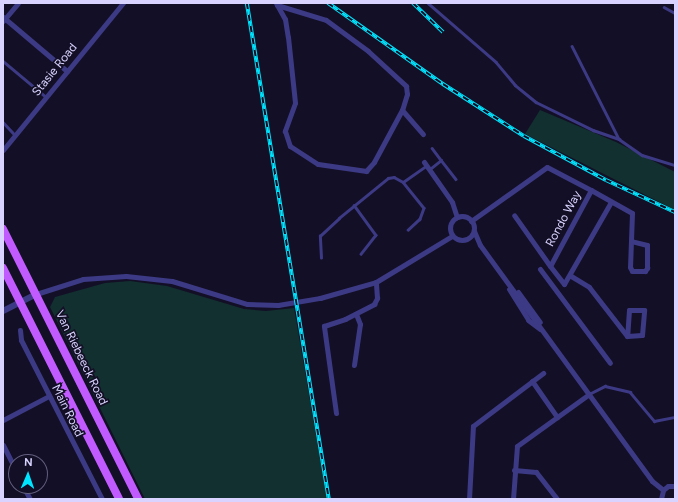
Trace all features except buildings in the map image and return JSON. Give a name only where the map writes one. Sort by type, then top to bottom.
[{"type":"main road","name":"Van Riebeeck Road","points":[[3,229],[138,499]]},
{"type":"main road","points":[[3,268],[119,499]]},
{"type":"street","points":[[18,3],[4,19],[67,71]]},
{"type":"street","name":"Stasie Road","points":[[3,150],[123,3]]},
{"type":"street","points":[[277,4],[326,20],[356,40],[406,86],[407,94],[402,110],[374,162],[366,171],[318,164],[290,146],[285,131],[295,103],[287,27],[277,4]]},
{"type":"street","points":[[402,110],[423,134]]},
{"type":"street","points":[[427,166],[452,202],[457,217]]},
{"type":"street","name":"Rondo Way","points":[[471,221],[547,167],[591,190],[550,266],[514,216]]},
{"type":"street","points":[[591,190],[633,216],[631,241],[631,269],[645,271],[647,268],[648,245],[631,241]]},
{"type":"street","points":[[555,291],[564,284],[570,276],[611,202]]},
{"type":"street","points":[[457,217],[466,217],[471,221],[480,245],[652,481],[666,488],[675,486]]},
{"type":"street","points":[[452,236],[450,227],[457,217]]},
{"type":"street","points":[[468,239],[474,231]]},
{"type":"street","points":[[452,236],[460,240],[468,239],[480,245]]},
{"type":"street","points":[[3,311],[36,294],[83,279],[126,276],[172,281],[233,301],[266,305],[320,298],[376,282],[452,236]]},
{"type":"street","points":[[550,266],[564,284]]},
{"type":"street","points":[[540,269],[610,364]]},
{"type":"street","points":[[570,276],[589,287],[627,336]]},
{"type":"street","points":[[336,413],[323,329],[326,324],[356,314],[376,302],[376,282]]},
{"type":"street","points":[[629,310],[644,310],[642,335],[627,336],[629,310]]},
{"type":"street","points":[[354,365],[360,324],[356,314]]},
{"type":"street","name":"Main Road","points":[[20,330],[21,340],[102,499]]},
{"type":"street","points":[[470,499],[473,426],[543,373]]},
{"type":"street","points":[[532,381],[557,417]]},
{"type":"street","points":[[513,499],[517,446],[589,394]]},
{"type":"street","points":[[3,420],[49,396]]},
{"type":"street","points":[[3,445],[8,455]]},
{"type":"street","points":[[514,470],[536,472],[557,499]]},
{"type":"street","points":[[661,499],[666,488]]},
{"type":"lane","points":[[428,3],[496,62],[515,85],[536,102],[593,130],[619,139],[642,155],[675,165]]},
{"type":"lane","points":[[664,7],[675,13]]},
{"type":"lane","points":[[572,46],[619,139]]},
{"type":"lane","points":[[3,61],[46,97]]},
{"type":"lane","points":[[3,122],[16,135]]},
{"type":"lane","points":[[432,148],[456,180]]},
{"type":"lane","points":[[403,182],[427,166],[441,160]]},
{"type":"lane","points":[[321,258],[321,234],[388,178],[394,177],[403,182],[424,208],[420,219],[408,230]]},
{"type":"lane","points":[[354,206],[376,233],[375,240],[361,254]]},
{"type":"lane","points":[[589,394],[605,386],[630,392],[654,421],[675,417]]},
{"type":"green space","points":[[540,110],[616,142],[675,172],[675,210],[525,134]]},
{"type":"green space","points":[[130,281],[167,286],[244,309],[266,311],[294,308],[327,499],[145,499],[50,307],[55,297],[105,283]]},
{"type":"railway","points":[[247,3],[329,499]]},
{"type":"railway","points":[[328,3],[443,84],[524,136],[606,180],[675,212]]},
{"type":"railway","points":[[413,3],[443,32]]}]
